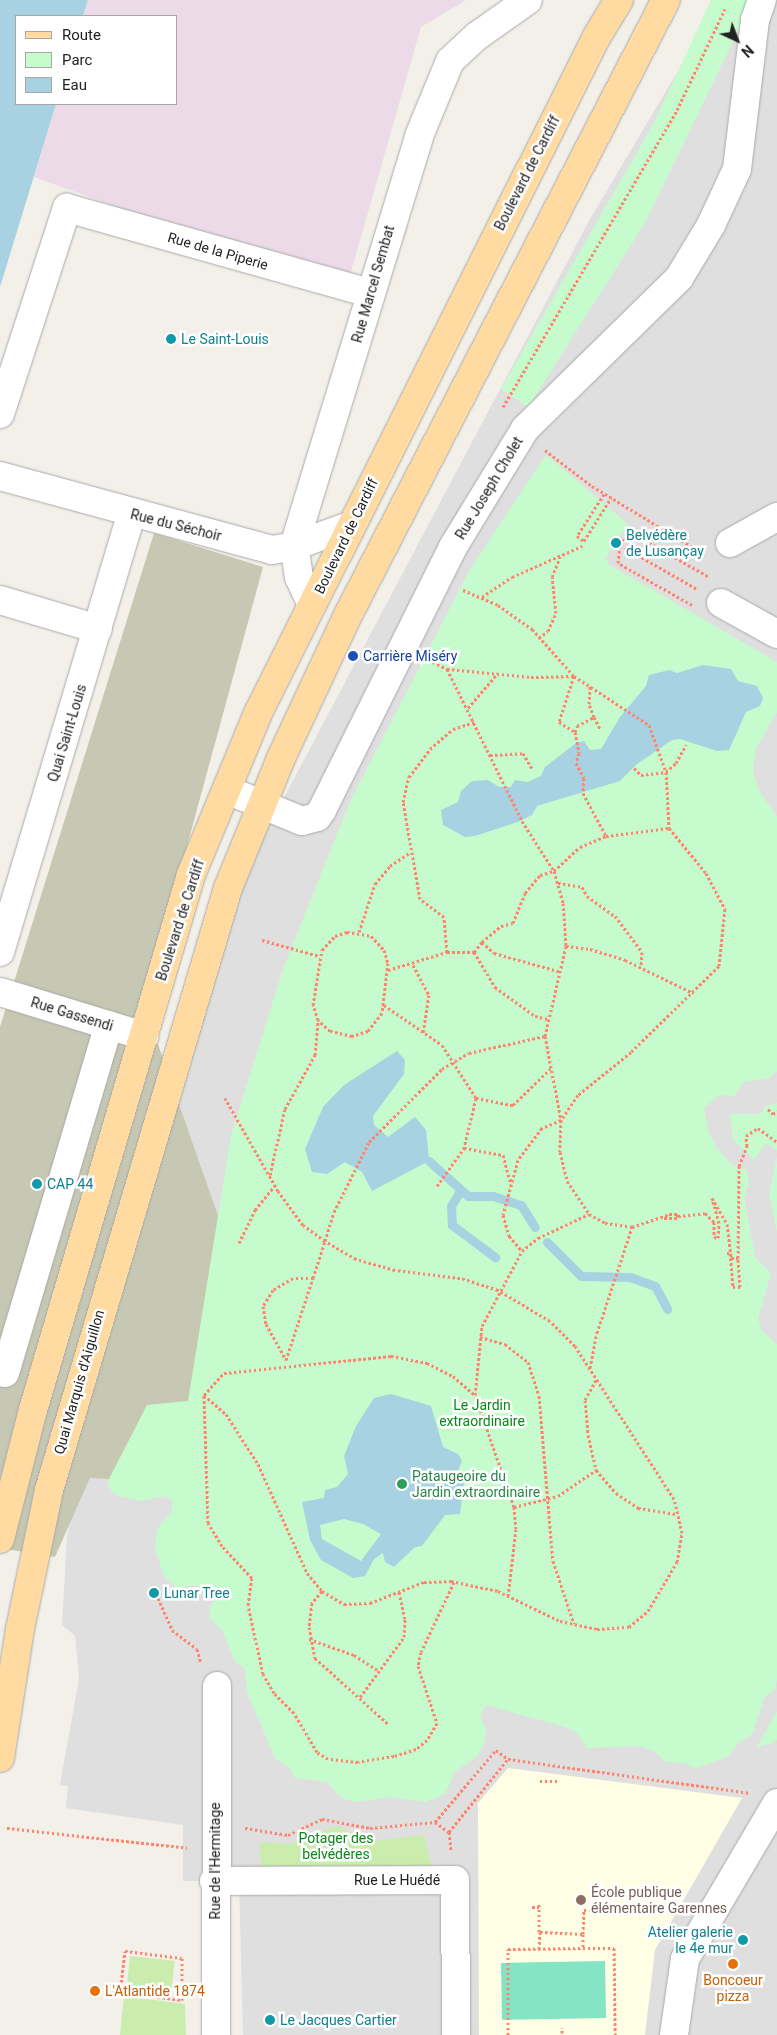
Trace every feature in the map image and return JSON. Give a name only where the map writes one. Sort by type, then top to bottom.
[{"type":"main road","name":"Boulevard de Cardiff","points":[[0,1539],[33,1410],[191,875],[258,713],[597,36],[619,0]]},
{"type":"main road","points":[[262,805],[310,696],[386,540],[666,0]]},
{"type":"main road","points":[[352,524],[386,540]]},
{"type":"main road","name":"Quai Marquis d'Aiguillon","points":[[0,1758],[20,1629],[48,1490],[188,1012],[228,888],[262,805]]},
{"type":"street","name":"Rue Marcel Sembat","points":[[312,605],[299,577],[294,546],[370,293],[420,136],[450,61],[477,36],[528,0]]},
{"type":"street","name":"Rue Joseph Cholet","points":[[227,790],[302,821],[317,818],[453,547],[525,429],[679,278],[711,225],[736,169],[765,12]]},
{"type":"street","name":"Rue de la Piperie","points":[[0,414],[67,208],[370,293]]},
{"type":"street","name":"Rue du Séchoir","points":[[0,476],[132,514],[272,550],[294,546],[352,524]]},
{"type":"street","name":"Quai Saint-Louis","points":[[0,952],[132,514]]},
{"type":"street","points":[[730,542],[777,517]]},
{"type":"street","points":[[714,594],[777,634]]},
{"type":"street","points":[[0,600],[98,629]]},
{"type":"street","name":"Rue Gassendi","points":[[0,992],[144,1036]]},
{"type":"street","points":[[5,1373],[109,1025]]},
{"type":"street","name":"Rue de l'Hermitage","points":[[216,2035],[214,1881],[217,1686]]},
{"type":"street","points":[[674,2035],[685,1959],[767,1799]]},
{"type":"street","name":"Rue Le Huédé","points":[[214,1881],[455,1880],[456,2035]]},
{"type":"path","points":[[552,455],[604,494],[696,550]]},
{"type":"path","points":[[604,494],[577,536],[584,541],[611,498]]},
{"type":"path","points":[[636,535],[714,594],[707,613],[623,566],[616,559],[620,546],[626,537],[636,535]]},
{"type":"path","points":[[482,598],[512,577],[582,546]]},
{"type":"path","points":[[620,546],[714,594]]},
{"type":"path","points":[[620,546],[714,594]]},
{"type":"path","points":[[539,638],[548,632],[556,613],[552,577],[560,556]]},
{"type":"path","points":[[459,589],[498,604],[539,638],[574,676],[649,725],[666,772],[669,828],[706,873],[725,909],[719,966],[692,994],[578,1095],[561,1120],[542,1128],[518,1160],[504,1215],[509,1236],[522,1251]]},
{"type":"path","points":[[422,657],[447,669],[574,676]]},
{"type":"path","points":[[447,669],[475,722],[522,821],[554,871],[566,915],[566,946],[545,1036],[561,1120],[562,1166],[589,1214],[605,1223],[632,1227],[662,1218],[703,1212],[714,1222],[714,1238],[718,1238],[719,1223],[712,1198],[727,1224],[731,1258],[738,1258]]},
{"type":"path","points":[[468,708],[499,673]]},
{"type":"path","points":[[574,676],[559,722],[575,732]]},
{"type":"path","points":[[590,686],[589,704],[600,729]]},
{"type":"path","points":[[594,717],[577,726],[575,732],[579,753],[576,763],[584,778],[583,793],[606,836]]},
{"type":"path","points":[[448,952],[446,920],[420,899],[403,802],[409,777],[438,741],[453,729],[475,722]]},
{"type":"path","points":[[634,768],[641,775],[666,772],[676,764],[686,745]]},
{"type":"path","points":[[490,755],[523,753],[533,770]]},
{"type":"path","points":[[474,952],[482,942],[501,926],[513,923],[525,893],[540,875],[554,871],[580,847],[606,836],[669,828]]},
{"type":"path","points":[[359,932],[375,884],[390,866],[411,852]]},
{"type":"path","points":[[558,883],[582,887],[587,896],[615,916],[642,952],[641,967]]},
{"type":"path","points":[[270,1176],[285,1109],[315,1054],[318,1020],[313,997],[319,956],[335,936],[359,932],[380,944],[388,970],[384,1005],[374,1026],[360,1034],[337,1035],[318,1020]]},
{"type":"path","points":[[262,940],[319,956]]},
{"type":"path","points":[[482,942],[494,953],[561,972]]},
{"type":"path","points":[[566,946],[590,948],[641,967],[692,994]]},
{"type":"path","points":[[388,970],[413,965],[448,952],[474,952]]},
{"type":"path","points":[[474,952],[495,987],[534,1016],[548,1020]]},
{"type":"path","points":[[413,965],[429,995],[423,1033]]},
{"type":"path","points":[[384,1005],[442,1045],[451,1064],[476,1098],[513,1105],[550,1069]]},
{"type":"path","points":[[313,1278],[293,1278],[273,1290],[263,1306],[266,1324],[286,1360],[346,1182],[369,1142],[422,1086],[451,1064],[469,1054],[545,1036]]},
{"type":"path","points":[[204,1395],[226,1414],[242,1436],[284,1516],[307,1573],[322,1591],[344,1604],[370,1603],[424,1582],[454,1582],[508,1596],[560,1621],[597,1629],[628,1627],[648,1611],[677,1562],[682,1533],[674,1499],[575,1346],[550,1321],[498,1290],[460,1278],[395,1270],[356,1259],[325,1241],[303,1224],[275,1185],[225,1098]]},
{"type":"path","points":[[437,1186],[464,1148],[476,1098]]},
{"type":"path","points":[[768,1109],[773,1114],[777,1112]]},
{"type":"path","points":[[727,1253],[730,1253],[733,1287],[740,1286],[738,1258],[739,1166],[747,1146],[746,1136],[758,1128],[777,1142]]},
{"type":"path","points":[[464,1148],[503,1155],[512,1184]]},
{"type":"path","points":[[239,1243],[255,1210],[275,1185]]},
{"type":"path","points":[[508,1596],[516,1529],[514,1507],[475,1395],[480,1337],[498,1290],[522,1251],[538,1238],[589,1214]]},
{"type":"path","points":[[590,1369],[597,1332],[632,1227]]},
{"type":"path","points":[[480,1337],[505,1344],[528,1362],[539,1396],[553,1561],[574,1624]]},
{"type":"path","points":[[454,1582],[421,1652],[418,1666],[437,1723],[427,1740],[416,1749],[394,1756],[358,1762],[328,1759],[316,1752],[294,1713],[274,1693],[263,1674],[248,1606],[252,1578],[222,1546],[208,1523],[204,1395],[224,1373],[391,1356],[427,1363],[453,1376],[475,1395]]},
{"type":"path","points":[[597,1379],[585,1400],[596,1470],[616,1493],[638,1508],[678,1514]]},
{"type":"path","points":[[514,1507],[548,1500],[596,1470]]},
{"type":"path","points":[[322,1591],[312,1603],[309,1639],[315,1658],[388,1724]]},
{"type":"path","points":[[360,1698],[404,1637],[405,1619],[399,1592]]},
{"type":"path","points":[[158,1598],[172,1630],[196,1649],[200,1660]]},
{"type":"path","points":[[309,1639],[334,1645],[379,1671]]},
{"type":"path","points":[[435,1822],[496,1750],[508,1759],[767,1799]]},
{"type":"path","points":[[455,1880],[449,1832],[508,1759]]},
{"type":"path","points":[[540,1781],[558,1781]]},
{"type":"path","points":[[7,1828],[75,1838],[180,1848],[215,1835],[288,1836],[322,1819],[370,1828],[435,1822],[449,1832]]},
{"type":"path","points":[[532,1907],[539,1906],[539,1948]]},
{"type":"path","points":[[584,1948],[584,1910],[631,1910]]},
{"type":"path","points":[[539,1932],[583,1934]]},
{"type":"path","points":[[508,2035],[508,1949],[539,1948],[614,1948],[615,2035]]},
{"type":"path","points":[[113,1991],[120,1992],[183,2000],[182,1958],[126,1951],[120,1992]]},
{"type":"path","points":[[562,2028],[562,2033]]},
{"type":"shaded area","points":[[88,0],[466,0],[421,27],[350,275],[120,208],[34,177],[56,105],[178,105],[178,15],[83,15]]},
{"type":"shaded area","name":"Le Jardin extraordinaire","points":[[720,0],[777,0],[777,2035],[243,2035],[239,1881],[183,1881],[183,1825],[66,1808],[68,1786],[60,1785],[79,1678],[75,1636],[62,1625],[67,1537],[75,1497],[177,1084],[242,877],[590,219]]},
{"type":"shaded area","points":[[154,533],[263,567],[144,1004],[223,1230],[185,1483],[90,1478],[55,1557],[0,1548],[0,1027]]},
{"type":"shaded area","name":"École publique élémentaire Garennes","points":[[508,1768],[742,1798],[655,1950],[645,2035],[479,2035],[478,1803]]},
{"type":"green space","points":[[711,0],[753,0],[645,223],[528,407],[501,389],[655,121]]},
{"type":"green space","name":"Le Jardin extraordinaire","points":[[546,455],[628,524],[606,558],[608,564],[777,662],[777,712],[756,748],[753,770],[758,789],[777,817],[777,1071],[769,1078],[744,1082],[734,1096],[719,1095],[704,1108],[709,1133],[717,1148],[732,1165],[747,1170],[749,1184],[744,1197],[755,1257],[771,1273],[758,1319],[762,1331],[777,1344],[777,1678],[775,1689],[765,1696],[752,1734],[739,1742],[729,1756],[695,1769],[686,1763],[666,1762],[652,1750],[640,1746],[587,1748],[576,1732],[565,1727],[486,1705],[480,1716],[486,1730],[484,1744],[477,1757],[455,1771],[445,1794],[425,1802],[391,1797],[354,1802],[340,1797],[327,1782],[295,1778],[290,1769],[275,1758],[247,1692],[245,1668],[235,1662],[222,1630],[209,1618],[211,1606],[218,1597],[207,1588],[193,1585],[177,1589],[163,1574],[155,1548],[157,1529],[171,1513],[173,1501],[164,1496],[141,1501],[114,1495],[107,1483],[147,1405],[188,1401],[231,1136],[283,969],[349,804],[469,571]]},
{"type":"green space","points":[[777,1103],[777,1150],[766,1143],[754,1160],[733,1139],[730,1114],[760,1114],[766,1106]]},
{"type":"green space","points":[[777,1158],[777,1232],[769,1194]]},
{"type":"green space","points":[[777,1711],[777,1739],[774,1743],[757,1747]]},
{"type":"green space","name":"Potager des belvédères","points":[[336,1826],[371,1841],[424,1835],[431,1866],[261,1866],[260,1842],[289,1844]]},
{"type":"green space","points":[[130,1956],[175,1961],[171,1995],[126,1990]]},
{"type":"green space","points":[[605,1961],[606,2018],[502,2020],[501,1963]]},
{"type":"green space","points":[[124,1996],[185,2004],[186,2035],[120,2035]]},
{"type":"water","points":[[0,0],[88,0],[83,15],[15,15],[15,105],[56,105],[0,287]]},
{"type":"water","points":[[703,665],[731,669],[738,681],[757,686],[763,698],[760,706],[746,712],[729,750],[717,751],[680,739],[672,740],[637,764],[620,781],[537,806],[532,815],[518,822],[475,836],[465,837],[443,825],[441,810],[458,802],[461,791],[472,781],[488,780],[499,787],[511,787],[515,780],[528,782],[541,776],[545,767],[576,743],[584,741],[590,750],[601,749],[620,717],[646,686],[649,675],[669,670],[677,673]]},
{"type":"water","points":[[397,1051],[405,1060],[404,1074],[373,1116],[374,1125],[388,1137],[415,1117],[426,1130],[429,1161],[372,1191],[362,1172],[345,1162],[327,1174],[312,1172],[305,1149],[323,1107],[344,1085]]},
{"type":"water","name":"Pataugeoire du Jardin extraordinaire","points":[[391,1394],[431,1406],[443,1447],[458,1454],[462,1461],[456,1476],[464,1481],[460,1514],[445,1515],[422,1546],[415,1547],[394,1567],[385,1562],[383,1553],[374,1559],[365,1576],[353,1578],[321,1560],[310,1540],[302,1502],[324,1498],[325,1490],[337,1487],[348,1474],[344,1456],[356,1426],[374,1398]],"holes":[[[344,1519],[363,1524],[381,1534],[361,1561],[322,1539],[320,1525]]]},
{"type":"waterway","points":[[429,1161],[468,1196],[493,1196],[521,1205],[535,1227]]},
{"type":"waterway","points":[[460,1191],[451,1206],[452,1225],[495,1257]]},
{"type":"waterway","points":[[547,1242],[581,1276],[630,1277],[655,1286],[667,1309]]},
{"type":"place","name":"Le Saint-Louis","points":[[171,339]]},
{"type":"place","name":"Belvédère de Lusançay","points":[[616,543]]},
{"type":"place","name":"Carrière Miséry","points":[[353,656]]},
{"type":"place","name":"CAP 44","points":[[37,1184]]},
{"type":"place","name":"Pataugeoire du Jardin extraordinaire","points":[[402,1484]]},
{"type":"place","name":"Lunar Tree","points":[[154,1593]]},
{"type":"place","name":"École publique élémentaire Garennes","points":[[581,1900]]},
{"type":"place","name":"Atelier galerie le 4e mur","points":[[743,1940]]},
{"type":"place","name":"Boncoeur pizza","points":[[733,1964]]},
{"type":"place","name":"L'Atlantide 1874","points":[[95,1991]]},
{"type":"place","name":"Le Jacques Cartier","points":[[270,2020]]}]
